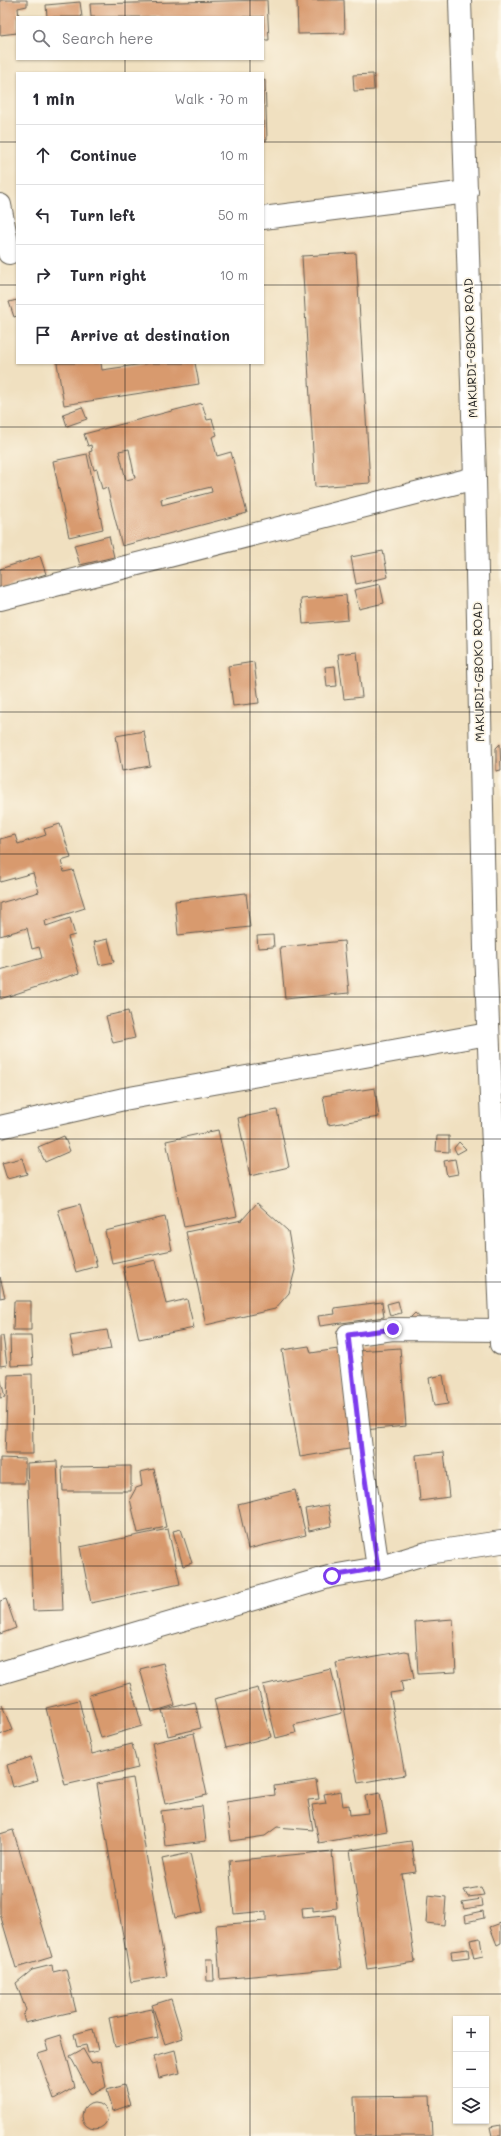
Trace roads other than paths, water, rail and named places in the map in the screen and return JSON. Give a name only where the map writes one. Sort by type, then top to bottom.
[{"type":"street","name":"MAKURDI-GBOKO ROAD","points":[[460,0],[475,478],[488,1034],[501,1337]]},
{"type":"street","points":[[264,218],[467,192]]},
{"type":"street","points":[[0,205],[9,253]]},
{"type":"street","points":[[0,599],[475,478]]},
{"type":"street","points":[[0,1127],[124,1098],[295,1066],[488,1034]]},
{"type":"street","points":[[378,1568],[362,1458],[348,1335],[393,1329],[501,1337]]},
{"type":"street","points":[[0,1673],[332,1576],[378,1568],[428,1553],[501,1542]]}]
